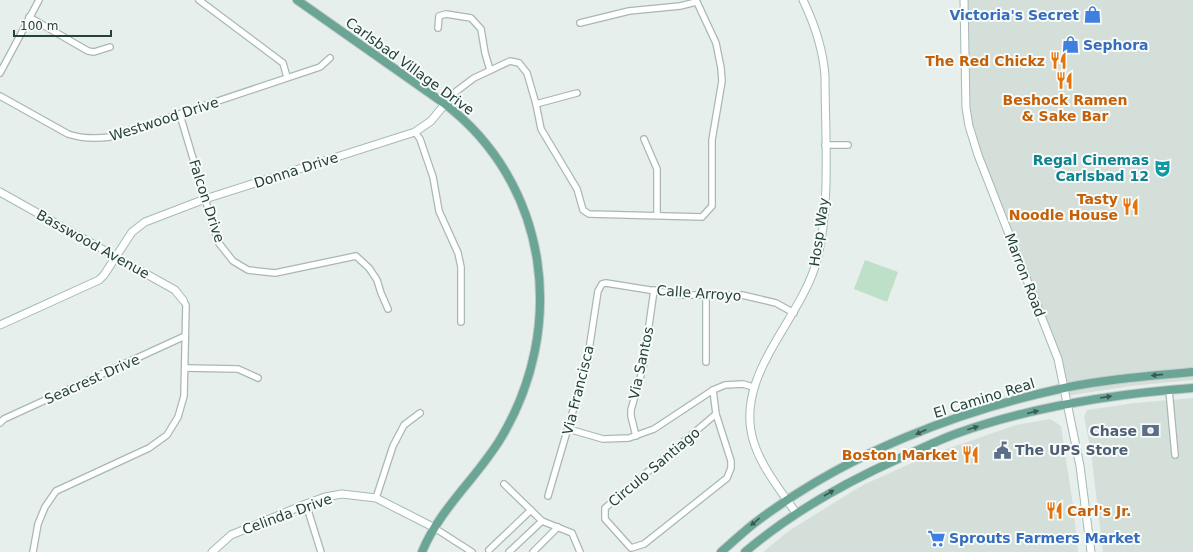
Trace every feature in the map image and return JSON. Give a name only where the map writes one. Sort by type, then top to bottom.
[{"type":"main road","name":"Carlsbad Village Drive","points":[[297,0],[445,104],[467,122],[500,162],[525,214],[536,252],[541,304],[535,356],[528,381],[518,405],[490,453],[440,516],[422,552]]},
{"type":"main road","name":"El Camino Real","points":[[721,552],[759,519],[787,500],[856,461],[952,418],[995,405],[1065,388],[1122,378],[1193,372]]},
{"type":"main road","name":"El Camino Real","points":[[745,552],[768,532],[796,513],[863,475],[957,433],[999,420],[1068,403],[1133,392],[1193,388]]},
{"type":"street","points":[[0,73],[39,0]]},
{"type":"street","points":[[199,0],[284,63],[287,77]]},
{"type":"street","name":"Hosp Way","points":[[796,513],[762,460],[754,444],[750,418],[753,387],[756,379],[794,313],[813,276],[818,258],[824,202],[825,76],[823,55],[815,24],[803,0]]},
{"type":"street","name":"Marron Road","points":[[964,0],[966,108],[969,126],[978,155],[1058,359],[1080,466],[1091,552]]},
{"type":"street","points":[[577,93],[536,104],[542,129],[554,153],[577,189],[583,210],[590,214],[702,217],[712,206],[712,140],[722,81],[722,68],[716,44],[696,1],[680,6],[629,11],[580,23]]},
{"type":"street","points":[[438,28],[439,16],[446,14],[471,18],[481,29],[485,53],[490,70]]},
{"type":"street","points":[[29,17],[88,51],[94,52],[110,47]]},
{"type":"street","name":"Westwood Drive","points":[[0,96],[68,134],[80,138],[110,137],[180,115],[287,77],[320,67],[330,58]]},
{"type":"street","name":"Donna Drive","points":[[0,325],[99,280],[117,257],[132,232],[145,222],[205,199],[415,132],[431,121],[454,93],[474,78],[510,61],[520,63],[527,73],[536,104]]},
{"type":"street","name":"Falcon Drive","points":[[180,115],[218,242],[233,261],[252,271],[275,273],[356,256],[369,268],[378,280],[381,293],[388,309]]},
{"type":"street","points":[[415,132],[420,140],[433,177],[439,211],[458,253],[461,267],[462,322]]},
{"type":"street","points":[[644,139],[657,169],[657,215]]},
{"type":"street","points":[[825,145],[848,145]]},
{"type":"street","name":"Basswood Avenue","points":[[0,192],[175,290],[184,300]]},
{"type":"street","name":"Calle Arroyo","points":[[602,284],[606,283],[681,294],[706,296],[742,295],[776,303],[794,313]]},
{"type":"street","name":"Via Francisca","points":[[548,496],[587,363],[598,291],[602,284]]},
{"type":"street","name":"Via Santos","points":[[636,436],[631,410],[643,368],[654,290]]},
{"type":"street","points":[[706,296],[706,362]]},
{"type":"street","points":[[33,552],[40,518],[45,507],[56,491],[149,448],[167,435],[182,408],[184,396],[186,304],[184,300]]},
{"type":"street","name":"Seacrest Drive","points":[[0,423],[4,419],[185,336]]},
{"type":"street","points":[[185,368],[238,369],[258,378]]},
{"type":"street","points":[[569,428],[603,439],[628,438],[654,429],[713,390],[725,384],[743,384],[753,387]]},
{"type":"street","points":[[713,390],[716,414]]},
{"type":"street","points":[[1169,390],[1175,455]]},
{"type":"street","points":[[376,498],[396,439],[404,425],[420,413]]},
{"type":"street","name":"Circulo Santiago","points":[[716,414],[731,461],[731,468],[726,478],[644,544],[631,548],[605,519],[605,508],[716,414]]},
{"type":"street","points":[[504,484],[542,521],[572,533],[580,552]]},
{"type":"street","name":"Celinda Drive","points":[[212,552],[231,535],[306,504],[325,497],[342,494],[376,498],[434,527]]},
{"type":"street","points":[[306,504],[321,552]]},
{"type":"street","points":[[489,550],[530,510]]},
{"type":"street","points":[[509,552],[542,521]]},
{"type":"street","points":[[434,527],[472,552]]},
{"type":"street","points":[[533,552],[558,527]]},
{"type":"shaded area","points":[[964,0],[1193,0],[1193,380],[1130,386],[1066,396],[1062,374],[970,131]]},
{"type":"shaded area","points":[[1193,398],[1193,552],[1103,552],[1091,452],[1084,417],[1087,410],[1135,403]]},
{"type":"shaded area","points":[[1050,419],[1061,426],[1073,505],[1078,552],[763,552],[790,530],[863,485],[932,454],[1016,425]]},
{"type":"green space","points":[[865,260],[898,272],[887,302],[854,289]]},
{"type":"place","name":"Victoria's Secret","points":[[1092,15]]},
{"type":"place","name":"Sephora","points":[[1070,45]]},
{"type":"place","name":"The Red Chickz","points":[[1058,61]]},
{"type":"place","name":"Beshock Ramen & Sake Bar","points":[[1065,80]]},
{"type":"place","name":"Regal Cinemas Carlsbad 12","points":[[1162,168]]},
{"type":"place","name":"Tasty Noodle House","points":[[1131,207]]},
{"type":"place","name":"Chase","points":[[1150,431]]},
{"type":"place","name":"The UPS Store","points":[[1002,450]]},
{"type":"place","name":"Boston Market","points":[[970,455]]},
{"type":"place","name":"Carl's Jr.","points":[[1054,511]]},
{"type":"place","name":"Sprouts Farmers Market","points":[[936,538]]}]
